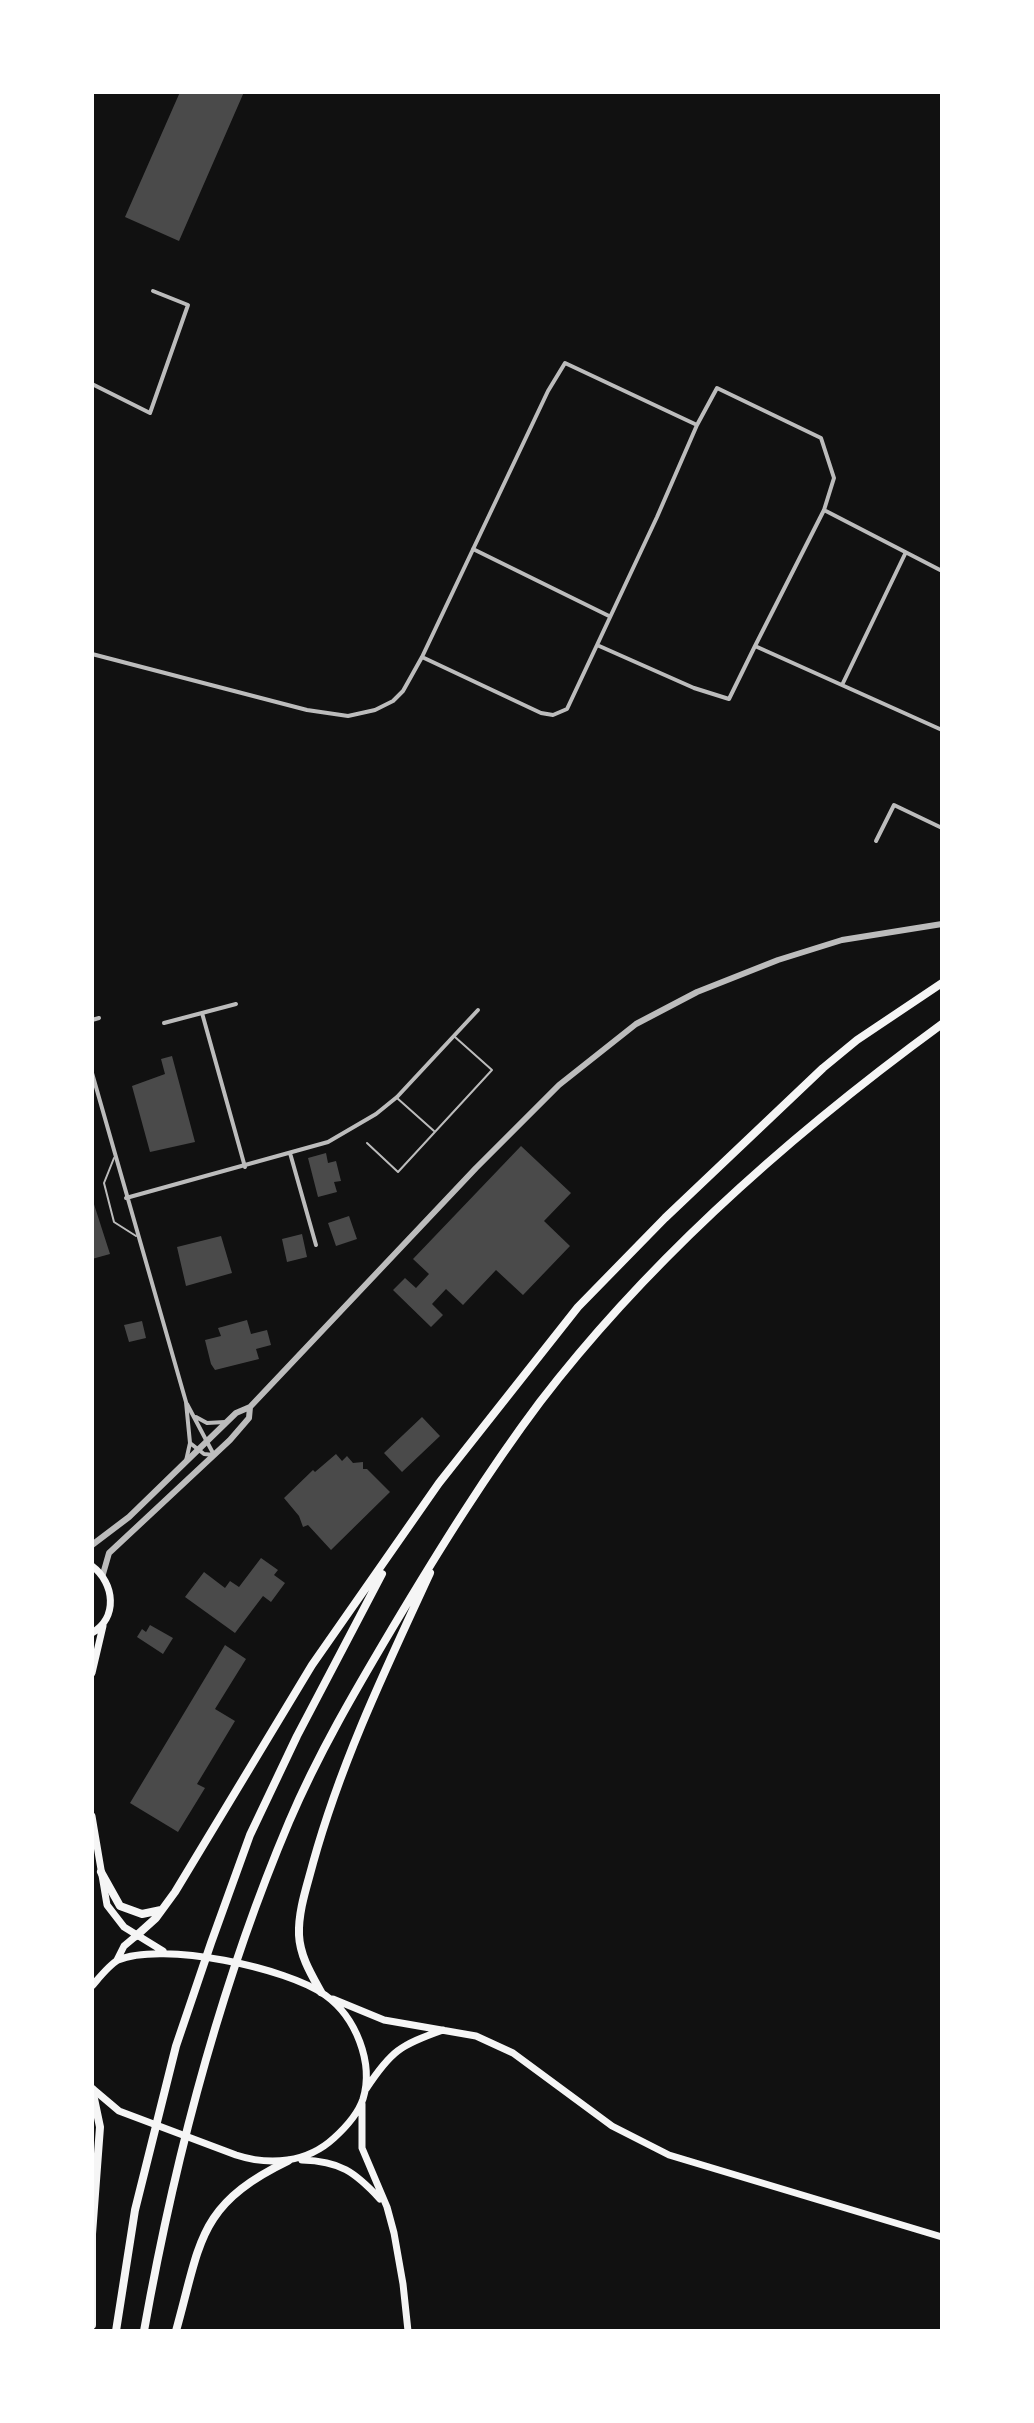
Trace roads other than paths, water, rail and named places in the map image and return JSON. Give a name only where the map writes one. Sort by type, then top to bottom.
[{"type":"highway","points":[[92,1986],[117,1960],[124,1946],[164,1909],[312,1665],[439,1483],[578,1307],[665,1218],[823,1068],[857,1040],[942,983]]},
{"type":"highway","points":[[144,2331],[164,2219],[196,2090],[242,1946],[289,1822],[338,1721],[451,1529],[541,1402],[654,1272],[747,1179],[856,1087],[942,1024]]},
{"type":"highway","points":[[408,2331],[403,2284],[387,2207],[362,2148],[365,2071],[359,2040],[342,2012],[324,1994],[304,1959],[299,1937],[300,1916],[318,1846],[364,1716],[451,1529]]},
{"type":"highway","points":[[116,2331],[139,2195],[176,2046],[211,1943],[250,1835],[297,1736],[397,1544]]},
{"type":"highway","points":[[92,1566],[103,1574],[110,1598],[109,1615],[103,1626],[92,1673]]},
{"type":"highway","points":[[92,1633],[103,1626]]},
{"type":"highway","points":[[92,1816],[107,1905],[118,1921],[136,1936],[165,1952]]},
{"type":"highway","points":[[101,1872],[120,1906],[142,1914],[164,1909]]},
{"type":"highway","points":[[117,1960],[165,1952],[255,1969],[293,1980],[384,2020],[476,2036],[513,2053],[612,2126],[669,2155],[942,2237]]},
{"type":"highway","points":[[364,2092],[383,2063],[396,2051],[412,2041],[445,2030]]},
{"type":"highway","points":[[92,2088],[109,2105],[224,2151],[255,2160],[318,2161],[345,2168],[360,2176],[387,2207]]},
{"type":"highway","points":[[92,2088],[100,2141],[92,2234],[92,2325]]},
{"type":"highway","points":[[176,2331],[200,2246],[211,2220],[235,2192],[332,2140],[347,2125],[362,2102]]},
{"type":"street","points":[[92,384],[150,413],[188,305],[153,291]]},
{"type":"street","points":[[92,654],[307,710],[348,716],[375,710],[393,701],[403,691],[422,657],[548,391],[565,363],[697,425]]},
{"type":"street","points":[[422,657],[541,713],[553,715],[567,709],[697,425],[717,388],[821,438],[834,478],[824,510],[729,699],[694,688],[597,645]]},
{"type":"street","points":[[824,510],[942,571]]},
{"type":"street","points":[[473,549],[609,616]]},
{"type":"street","points":[[843,683],[905,554]]},
{"type":"street","points":[[755,646],[942,730]]},
{"type":"street","points":[[876,841],[894,805],[942,828]]},
{"type":"street","points":[[92,1545],[129,1517],[236,1413],[250,1407],[548,1096],[636,1024],[697,992],[778,960],[842,940],[942,924]]},
{"type":"street","points":[[164,1023],[236,1004]]},
{"type":"street","points":[[126,1198],[328,1142],[376,1114],[397,1097],[478,1010]]},
{"type":"street","points":[[202,1013],[245,1167]]},
{"type":"street","points":[[92,1020],[99,1018]]},
{"type":"street","points":[[92,1073],[186,1402],[190,1443],[185,1463]]},
{"type":"street","points":[[290,1153],[316,1245]]},
{"type":"street","points":[[186,1402],[214,1455]]},
{"type":"street","points":[[103,1574],[109,1553],[214,1455],[249,1418],[250,1407]]},
{"type":"street","points":[[194,1416],[207,1423],[227,1422]]},
{"type":"street","points":[[190,1443],[198,1450],[214,1455]]},
{"type":"lane","points":[[367,1143],[398,1172],[492,1070],[454,1036]]},
{"type":"lane","points":[[397,1097],[435,1132]]},
{"type":"lane","points":[[115,1157],[104,1183],[114,1222],[137,1237]]}]
